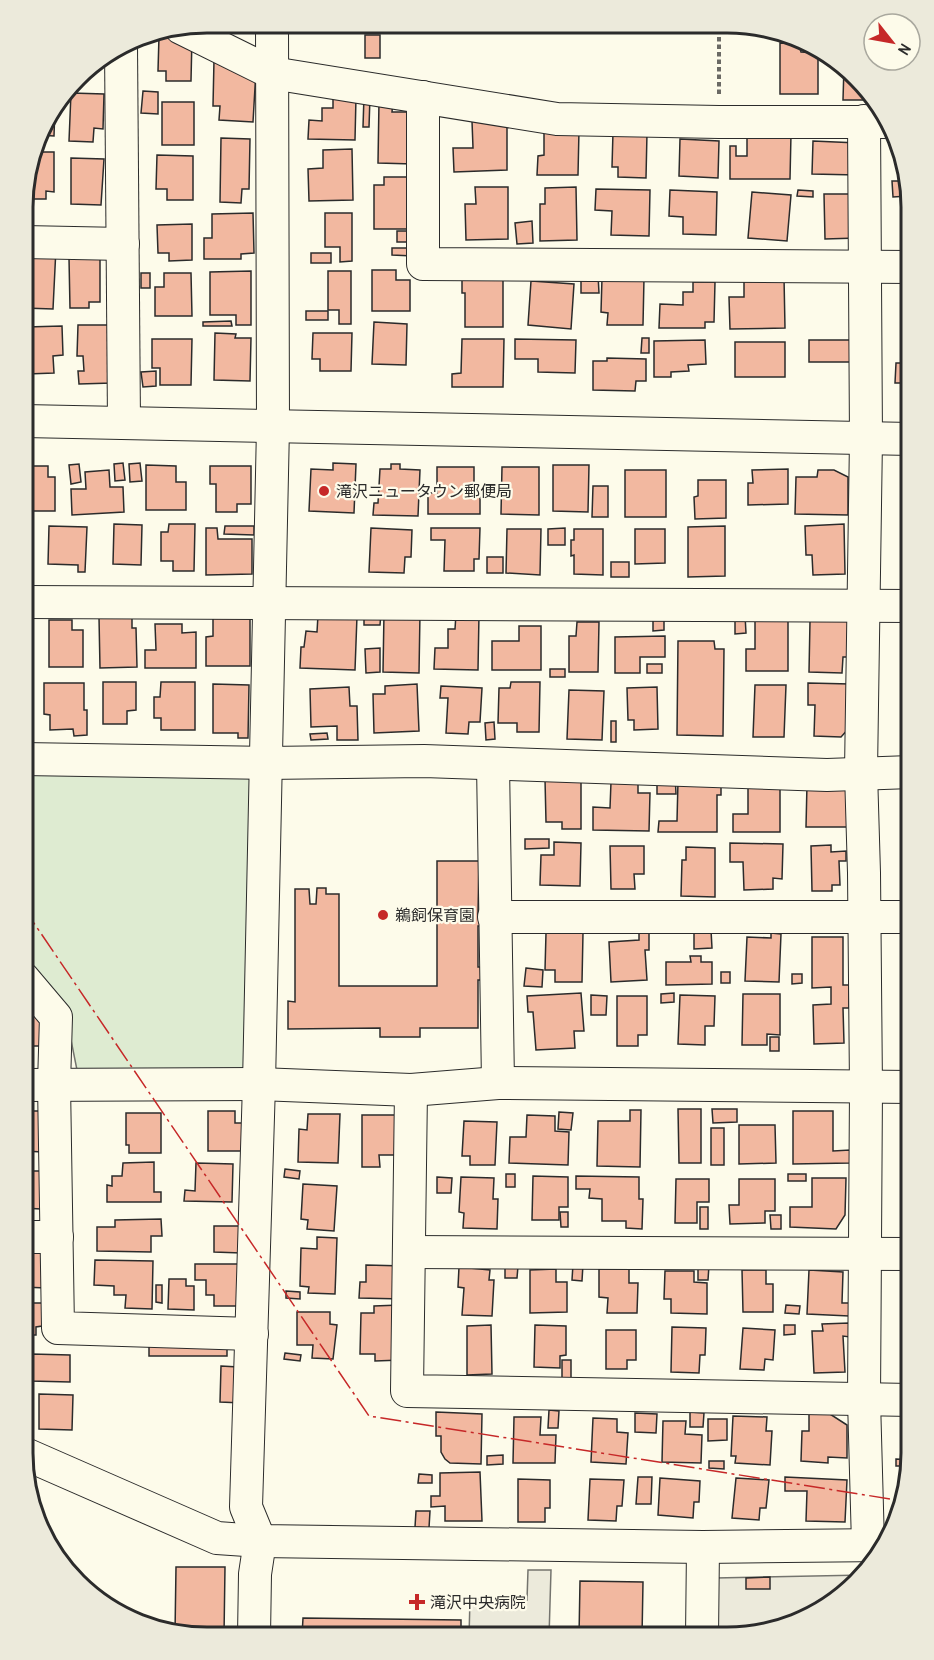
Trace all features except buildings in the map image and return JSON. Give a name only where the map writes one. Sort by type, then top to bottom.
[{"type":"street","points":[[194,33],[272,72],[557,119],[874,122],[865,266],[866,439],[861,772],[866,1088],[864,1400],[877,1541]]},
{"type":"street","points":[[254,1627],[255,1574],[260,1541],[246,1507],[270,602],[273,427],[272,33]]},
{"type":"street","points":[[121,55],[124,423]]},
{"type":"street","points":[[423,97],[423,264],[901,267]]},
{"type":"street","points":[[33,242],[123,244]]},
{"type":"street","points":[[33,421],[901,439]]},
{"type":"street","points":[[33,602],[901,606]]},
{"type":"street","points":[[33,759],[266,763],[424,761],[827,775],[901,771]]},
{"type":"street","points":[[493,764],[498,1083]]},
{"type":"street","points":[[494,916],[901,917]]},
{"type":"street","points":[[33,990],[56,1017],[54,1084],[58,1328],[252,1334]]},
{"type":"street","points":[[33,1085],[259,1084],[411,1090],[498,1083],[901,1087]]},
{"type":"street","points":[[411,1090],[407,1391],[901,1400]]},
{"type":"street","points":[[33,1237],[57,1237]]},
{"type":"street","points":[[409,1251],[901,1254]]},
{"type":"street","points":[[33,1458],[217,1538],[260,1541],[702,1547],[875,1545]]},
{"type":"street","points":[[702,1547],[702,1627]]},
{"type":"path","points":[[719,33],[719,122]]},
{"type":"green space","points":[[33,768],[229,772],[256,781],[251,1073],[77,1070],[66,1015],[33,975]]},
{"type":"shaded area","points":[[528,1570],[551,1570],[549,1627],[469,1627],[470,1599],[527,1600]]},
{"type":"shaded area","points":[[851,1575],[824,1598],[783,1618],[750,1626],[727,1627],[714,1627],[715,1578]]},
{"type":"power","points":[[33,922],[369,1416],[895,1500]]},
{"type":"place","name":"滝沢ニュータウン郵便局","points":[[324,491]]},
{"type":"place","name":"鵜飼保育園","points":[[383,915]]},
{"type":"place","name":"滝沢中央病院","points":[[417,1602]]}]
